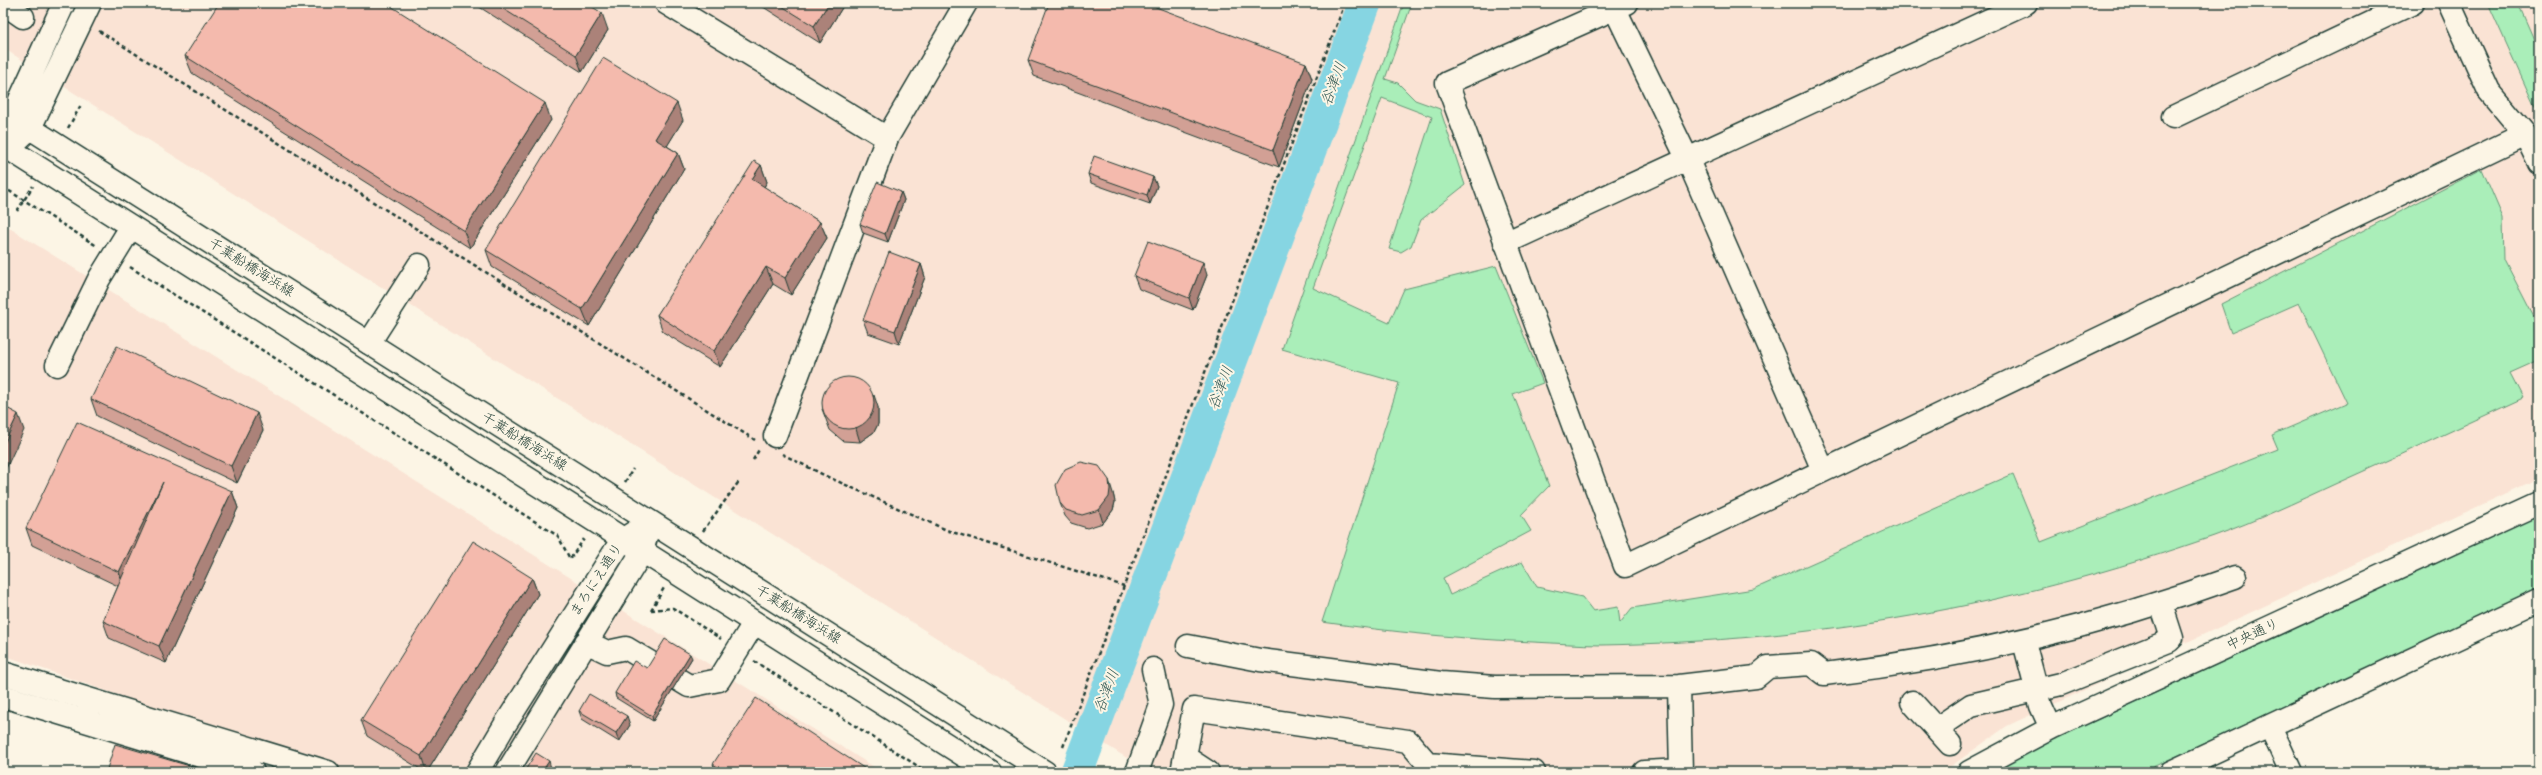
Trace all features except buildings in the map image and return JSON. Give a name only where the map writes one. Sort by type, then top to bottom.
[{"type":"street","points":[[3,3],[23,17]]},
{"type":"street","points":[[6,147],[7,114],[64,3]]},
{"type":"street","points":[[6,147],[30,128],[90,3]]},
{"type":"street","points":[[666,3],[887,138]]},
{"type":"street","points":[[769,443],[887,138],[966,3]]},
{"type":"street","points":[[1504,243],[1686,158],[2026,3]]},
{"type":"street","points":[[2173,117],[2413,3]]},
{"type":"street","points":[[2449,3],[2489,91],[2525,134],[2539,162]]},
{"type":"street","points":[[1823,470],[1618,5],[1447,83],[1504,243],[1625,566],[2525,134]]},
{"type":"street","name":"千葉船橋海浜線","points":[[7,114],[1045,772]]},
{"type":"street","points":[[6,147],[622,540],[990,772]]},
{"type":"street","points":[[57,365],[98,279],[131,227]]},
{"type":"street","points":[[369,344],[419,265]]},
{"type":"street","name":"中央通り","points":[[1970,772],[2051,728],[2539,503]]},
{"type":"street","name":"まろにえ通り","points":[[477,772],[506,723],[622,540],[650,522]]},
{"type":"street","name":"まろにえ通り","points":[[507,772],[642,552],[650,522]]},
{"type":"street","points":[[1188,646],[1260,660],[1441,684],[1495,687],[1679,686],[1756,677],[1768,667],[1812,664],[1824,674],[1895,666],[2024,642],[2161,604],[2235,578]]},
{"type":"street","points":[[2172,772],[2539,600]]},
{"type":"street","points":[[1912,702],[1944,736],[1971,705],[2060,684],[2169,641],[2172,638],[2172,632],[2161,604]]},
{"type":"street","points":[[586,642],[607,652],[626,648],[689,686],[719,680],[754,623]]},
{"type":"street","points":[[2024,642],[2041,706],[2051,728]]},
{"type":"street","points":[[1137,772],[1160,705],[1153,669]]},
{"type":"street","points":[[3,673],[328,772]]},
{"type":"street","points":[[1644,772],[1681,771],[1679,686]]},
{"type":"street","points":[[3,696],[253,772]]},
{"type":"street","points":[[1160,705],[1408,740],[1428,764],[1534,772]]},
{"type":"street","points":[[1194,709],[1183,764],[1208,772]]},
{"type":"street","points":[[2270,726],[2291,772]]},
{"type":"path","points":[[1063,747],[1345,3]]},
{"type":"path","points":[[98,31],[769,443],[828,477],[950,531],[1124,586]]},
{"type":"path","points":[[68,128],[81,105]]},
{"type":"path","points":[[17,211],[34,185]]},
{"type":"path","points":[[3,187],[100,248]]},
{"type":"path","points":[[129,266],[558,536],[570,560],[586,536]]},
{"type":"path","points":[[753,460],[769,443]]},
{"type":"path","points":[[622,485],[634,469]]},
{"type":"path","points":[[711,520],[740,480]]},
{"type":"path","points":[[651,610],[673,608],[720,639]]},
{"type":"path","points":[[756,662],[927,772]]},
{"type":"shaded area","points":[[3,3],[2539,3],[2539,478],[2007,726],[1943,772],[1149,772],[3,48]]},
{"type":"shaded area","points":[[3,224],[882,772],[339,772],[3,655]]},
{"type":"green space","points":[[1404,3],[1412,3],[1385,79],[1398,83],[1415,100],[1440,109],[1465,185],[1421,220],[1411,246],[1401,252],[1389,249],[1432,117],[1382,98],[1313,288],[1389,323],[1404,289],[1496,266],[1543,383],[1513,394],[1549,486],[1521,515],[1531,531],[1443,578],[1450,595],[1522,562],[1537,587],[1582,597],[1593,611],[1618,607],[1620,623],[1632,608],[1754,589],[2013,474],[2041,542],[2278,449],[2272,435],[2347,403],[2299,303],[2231,333],[2221,304],[2482,169],[2503,218],[2504,259],[2539,327],[2539,360],[2510,373],[2523,398],[2276,511],[2214,536],[2138,561],[1988,601],[1912,616],[1760,636],[1681,642],[1602,645],[1453,637],[1322,622],[1399,383],[1282,349]]},
{"type":"green space","points":[[2488,3],[2518,3],[2539,51],[2539,116]]},
{"type":"green space","points":[[2539,515],[2539,588],[2142,772],[1992,772],[2030,751]]},
{"type":"waterway","name":"谷津川","points":[[1077,772],[1365,3]]}]
